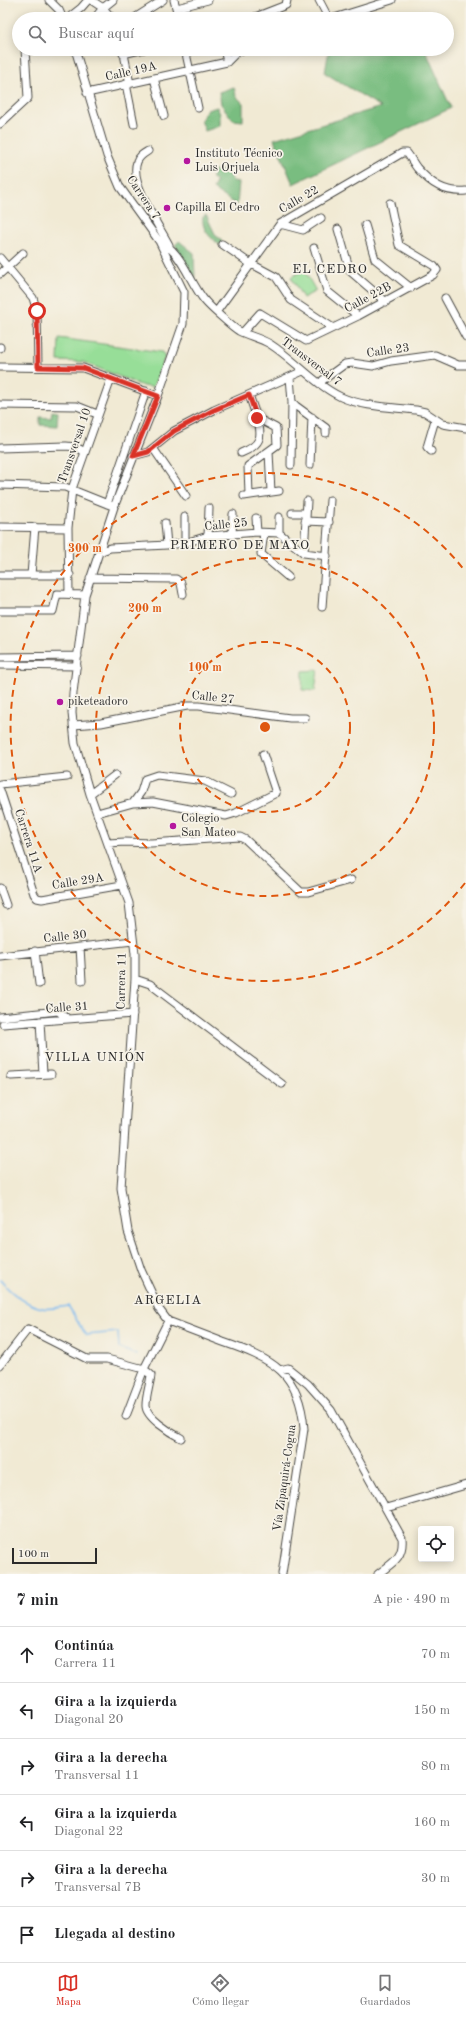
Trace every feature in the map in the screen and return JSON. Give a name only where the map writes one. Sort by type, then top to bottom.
[{"type":"street","points":[[49,0],[60,12]]},
{"type":"street","points":[[76,12],[88,0]]},
{"type":"street","points":[[91,0],[107,12]]},
{"type":"street","points":[[100,12],[113,0]]},
{"type":"street","points":[[144,12],[163,0]]},
{"type":"street","points":[[174,0],[178,12]]},
{"type":"street","points":[[177,8],[208,0]]},
{"type":"street","points":[[319,0],[326,12]]},
{"type":"street","points":[[353,12],[392,0]]},
{"type":"street","points":[[265,12],[288,1]]},
{"type":"street","points":[[1,120],[28,98],[25,56]]},
{"type":"street","name":"Carrera 7","points":[[77,56],[107,156],[120,187],[159,241],[184,292],[185,310],[183,324],[158,396],[133,456],[110,505]]},
{"type":"street","points":[[124,56],[134,124]]},
{"type":"street","points":[[186,56],[198,108]]},
{"type":"street","points":[[226,56],[227,62]]},
{"type":"street","points":[[227,62],[233,56]]},
{"type":"street","name":"Calle 19A","points":[[87,93],[227,62]]},
{"type":"street","points":[[154,78],[164,116]]},
{"type":"street","name":"Transversal 7","points":[[148,151],[137,161],[135,169],[138,186],[169,245],[178,257],[195,289],[206,302],[238,331],[267,343],[287,355],[320,384],[340,397],[355,402],[425,412],[435,420],[449,426],[466,428]]},
{"type":"street","name":"Calle 22","points":[[217,311],[280,224],[402,153],[407,153],[416,167],[444,190],[453,192],[466,191]]},
{"type":"street","name":"Calle 22B","points":[[243,332],[260,313],[306,341],[386,302],[433,275],[437,270],[434,266],[399,245],[390,203]]},
{"type":"street","points":[[280,224],[303,230],[321,218]]},
{"type":"street","points":[[365,226],[375,259],[411,288]]},
{"type":"street","points":[[338,229],[350,271],[386,302]]},
{"type":"street","points":[[159,241],[169,245]]},
{"type":"street","points":[[222,244],[276,277],[291,300],[333,328]]},
{"type":"street","points":[[314,248],[327,290],[358,316]]},
{"type":"street","points":[[0,274],[23,253]]},
{"type":"street","points":[[0,258],[33,298],[37,311],[38,367]]},
{"type":"street","points":[[445,298],[466,337]]},
{"type":"street","name":"Calle 23","points":[[320,384],[333,372],[345,364],[352,363],[373,366],[391,361],[435,355],[458,365],[466,364]]},
{"type":"street","points":[[0,367],[83,368],[158,396]]},
{"type":"street","points":[[133,456],[148,452],[174,431],[214,410],[304,371]]},
{"type":"street","points":[[290,377],[292,402],[291,466]]},
{"type":"street","name":"Transversal 10","points":[[69,594],[70,575],[68,528],[72,488],[111,378]]},
{"type":"street","points":[[0,486],[53,486],[72,488],[110,505],[146,391]]},
{"type":"street","points":[[241,453],[256,445],[261,438],[261,431],[249,395]]},
{"type":"street","points":[[292,402],[326,428],[326,433]]},
{"type":"street","points":[[0,405],[77,406],[98,414]]},
{"type":"street","points":[[310,465],[312,417]]},
{"type":"street","points":[[257,418],[276,428],[277,445],[248,466],[246,496],[275,491],[269,452]]},
{"type":"street","points":[[431,451],[427,447],[435,420]]},
{"type":"street","points":[[0,448],[66,446],[76,447],[85,452]]},
{"type":"street","points":[[154,448],[186,496]]},
{"type":"street","points":[[322,607],[330,500]]},
{"type":"street","points":[[304,553],[307,501]]},
{"type":"street","name":"Carrera 11","points":[[110,505],[99,552],[85,594],[72,699],[73,726],[75,743],[90,794],[129,903],[135,979],[120,1188],[128,1231],[141,1270],[159,1309],[168,1321]]},
{"type":"street","points":[[208,536],[209,508]]},
{"type":"street","points":[[292,513],[306,512]]},
{"type":"street","points":[[232,535],[233,514]]},
{"type":"street","points":[[185,517],[185,543]]},
{"type":"street","points":[[279,517],[279,533],[304,553],[327,556]]},
{"type":"street","points":[[256,518],[260,533],[261,554],[288,578]]},
{"type":"street","points":[[305,521],[329,522]]},
{"type":"street","points":[[165,523],[167,545]]},
{"type":"street","points":[[0,527],[68,528]]},
{"type":"street","points":[[32,575],[35,527]]},
{"type":"street","name":"Calle 25","points":[[99,552],[110,548],[185,543],[208,536],[279,533]]},
{"type":"street","points":[[0,575],[70,575]]},
{"type":"street","points":[[90,578],[176,579],[181,583],[183,594]]},
{"type":"street","points":[[0,611],[53,611],[56,594],[85,594]]},
{"type":"street","points":[[0,657],[78,656]]},
{"type":"street","points":[[0,665],[77,666]]},
{"type":"street","name":"Calle 27","points":[[73,726],[102,723],[187,706],[199,706],[290,718],[305,718]]},
{"type":"street","points":[[97,813],[133,803],[153,802],[226,816],[236,813],[276,794],[263,754]]},
{"type":"street","points":[[90,794],[115,774]]},
{"type":"street","points":[[133,803],[141,792],[145,779],[157,775],[205,782],[231,794]]},
{"type":"street","points":[[0,784],[67,777]]},
{"type":"street","name":"Carrera 11A","points":[[0,790],[36,898]]},
{"type":"street","points":[[108,844],[125,842],[152,843],[240,837],[246,840],[301,892],[308,892],[351,880]]},
{"type":"street","name":"Calle 29A","points":[[36,898],[42,899],[122,885]]},
{"type":"street","points":[[0,888],[6,905]]},
{"type":"street","name":"Calle 30","points":[[0,956],[133,941]]},
{"type":"street","points":[[80,947],[82,981]]},
{"type":"street","points":[[35,951],[39,984]]},
{"type":"street","points":[[135,979],[150,984],[282,1084]]},
{"type":"street","points":[[2,1020],[58,1011],[64,1014],[67,1018]]},
{"type":"street","name":"Calle 31","points":[[2,1020],[40,1021],[133,1014]]},
{"type":"street","points":[[40,1021],[43,1074]]},
{"type":"street","points":[[11,1076],[51,1074]]},
{"type":"street","points":[[126,1416],[144,1369],[168,1321]]},
{"type":"street","name":"Vía Zipaquirá-Cogua","points":[[168,1321],[256,1354],[275,1365],[294,1388],[303,1410],[304,1429],[282,1574]]},
{"type":"street","points":[[0,1365],[28,1329],[87,1359],[107,1359],[144,1369],[151,1375],[146,1406],[147,1411],[162,1427],[181,1438]]},
{"type":"street","points":[[280,1370],[288,1368],[308,1384],[331,1410],[402,1538],[403,1549],[396,1560],[378,1574]]},
{"type":"street","points":[[386,1508],[466,1485]]},
{"type":"green space","points":[[328,56],[428,56],[451,108],[293,184],[274,139],[381,107],[325,73]]},
{"type":"green space","points":[[234,87],[236,96],[243,103],[243,121],[233,120],[221,104],[219,92]]},
{"type":"green space","points":[[217,107],[220,114],[220,126],[205,131],[201,120],[207,110]]},
{"type":"green space","points":[[214,170],[226,171],[233,181],[239,182],[237,205],[213,189],[216,182],[212,178]]},
{"type":"green space","points":[[206,215],[216,236],[221,239],[222,246],[211,238],[205,230],[203,217]]},
{"type":"green space","points":[[179,241],[194,253],[195,278],[175,245]]},
{"type":"green space","points":[[304,270],[316,291],[303,298],[291,277]]},
{"type":"green space","points":[[59,338],[162,352],[165,357],[153,387],[143,386],[83,362],[58,361]]},
{"type":"green space","points":[[52,411],[58,412],[57,426],[40,425],[40,417],[51,418]]},
{"type":"green space","points":[[318,670],[315,691],[302,690],[303,671]]},
{"type":"waterway","points":[[0,1280],[9,1289],[30,1304],[48,1309],[68,1306],[87,1335],[118,1332],[119,1348],[137,1355]]},
{"type":"place","name":"Instituto Técnico Luis Orjuela","points":[[187,161]]},
{"type":"place","name":"Capilla El Cedro","points":[[167,208]]},
{"type":"place","name":"piketeadoro","points":[[60,702]]},
{"type":"place","name":"Colegio San Mateo","points":[[173,826]]},
{"type":"district","name":"EL CEDRO","points":[[330,269]]},
{"type":"district","name":"PRIMERO DE MAYO","points":[[240,545]]},
{"type":"district","name":"VILLA UNIÓN","points":[[95,1057]]},
{"type":"district","name":"ARGELIA","points":[[168,1300]]},
{"type":"route","points":[[37,311],[38,367],[83,368],[95,371],[158,396],[133,456],[148,452],[174,431],[214,410],[249,395],[257,418]]}]
